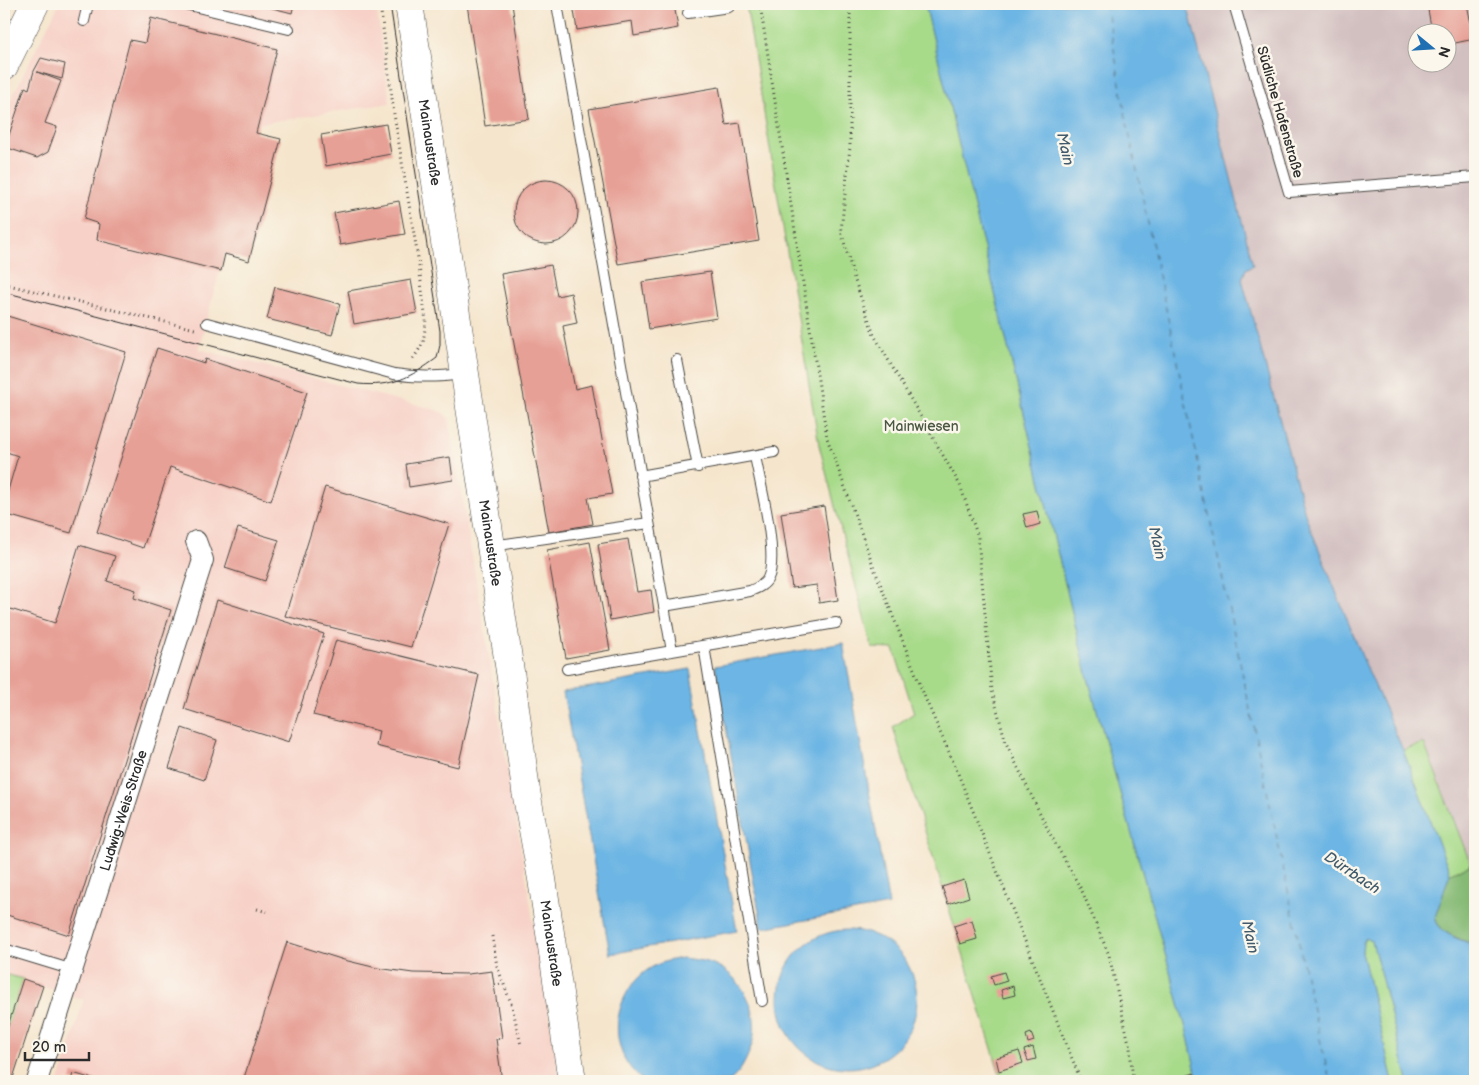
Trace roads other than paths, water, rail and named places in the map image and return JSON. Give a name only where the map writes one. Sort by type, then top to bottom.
[{"type":"main road","points":[[4,66],[35,4]]},
{"type":"main road","name":"Mainaustraße","points":[[409,4],[526,791],[542,879],[572,1081]]},
{"type":"street","name":"Ludwig-Weis-Straße","points":[[38,1081],[203,560],[196,541]]},
{"type":"lane","points":[[84,21],[88,4]]},
{"type":"lane","points":[[185,4],[289,29]]},
{"type":"lane","points":[[557,4],[672,651]]},
{"type":"lane","points":[[688,13],[729,7],[728,4]]},
{"type":"lane","name":"Südliche Hafenstraße","points":[[1234,4],[1289,192],[1475,177]]},
{"type":"lane","points":[[211,324],[394,374],[436,377],[464,373]]},
{"type":"lane","points":[[677,360],[698,467]]},
{"type":"lane","points":[[640,476],[774,452]]},
{"type":"lane","points":[[664,606],[750,591],[761,586],[768,578],[772,564],[770,538],[755,456]]},
{"type":"lane","points":[[491,547],[649,523]]},
{"type":"lane","points":[[567,669],[836,624]]},
{"type":"lane","points":[[704,646],[762,1001]]},
{"type":"lane","points":[[4,948],[72,970]]},
{"type":"water","points":[[925,4],[1187,4],[1253,265],[1246,269],[1242,279],[1306,517],[1361,654],[1403,750],[1450,873],[1435,917],[1437,923],[1451,936],[1475,945],[1475,1081],[1408,1081],[1372,941],[1366,938],[1363,942],[1362,952],[1393,1081],[1198,1081],[1187,1032],[1088,678]]},
{"type":"water","points":[[843,643],[889,905],[762,928],[715,666]]},
{"type":"water","points":[[690,669],[737,931],[610,954],[563,692]]},
{"type":"water","points":[[848,930],[874,936],[897,950],[911,973],[917,999],[911,1025],[897,1048],[874,1062],[848,1068],[822,1062],[799,1048],[785,1025],[779,999],[785,973],[799,950],[822,936]]},
{"type":"water","points":[[683,958],[699,960],[723,969],[740,985],[751,1005],[754,1027],[750,1050],[739,1071],[729,1081],[643,1081],[630,1067],[621,1050],[618,1037],[620,1010],[624,997],[631,986],[651,968],[666,961]]},
{"type":"tram line","points":[[4,22],[12,4]]},
{"type":"tram line","points":[[4,292],[358,384],[381,384],[400,380],[437,358],[440,345],[440,331],[390,4]]},
{"type":"water label","name":"Main","points":[[1065,149]]},
{"type":"water label","name":"Main","points":[[1157,543]]},
{"type":"water label","name":"Dürrbach","points":[[1352,873]]},
{"type":"water label","name":"Main","points":[[1250,937]]},
{"type":"park label","name":"Mainwiesen","points":[[921,426]]}]
